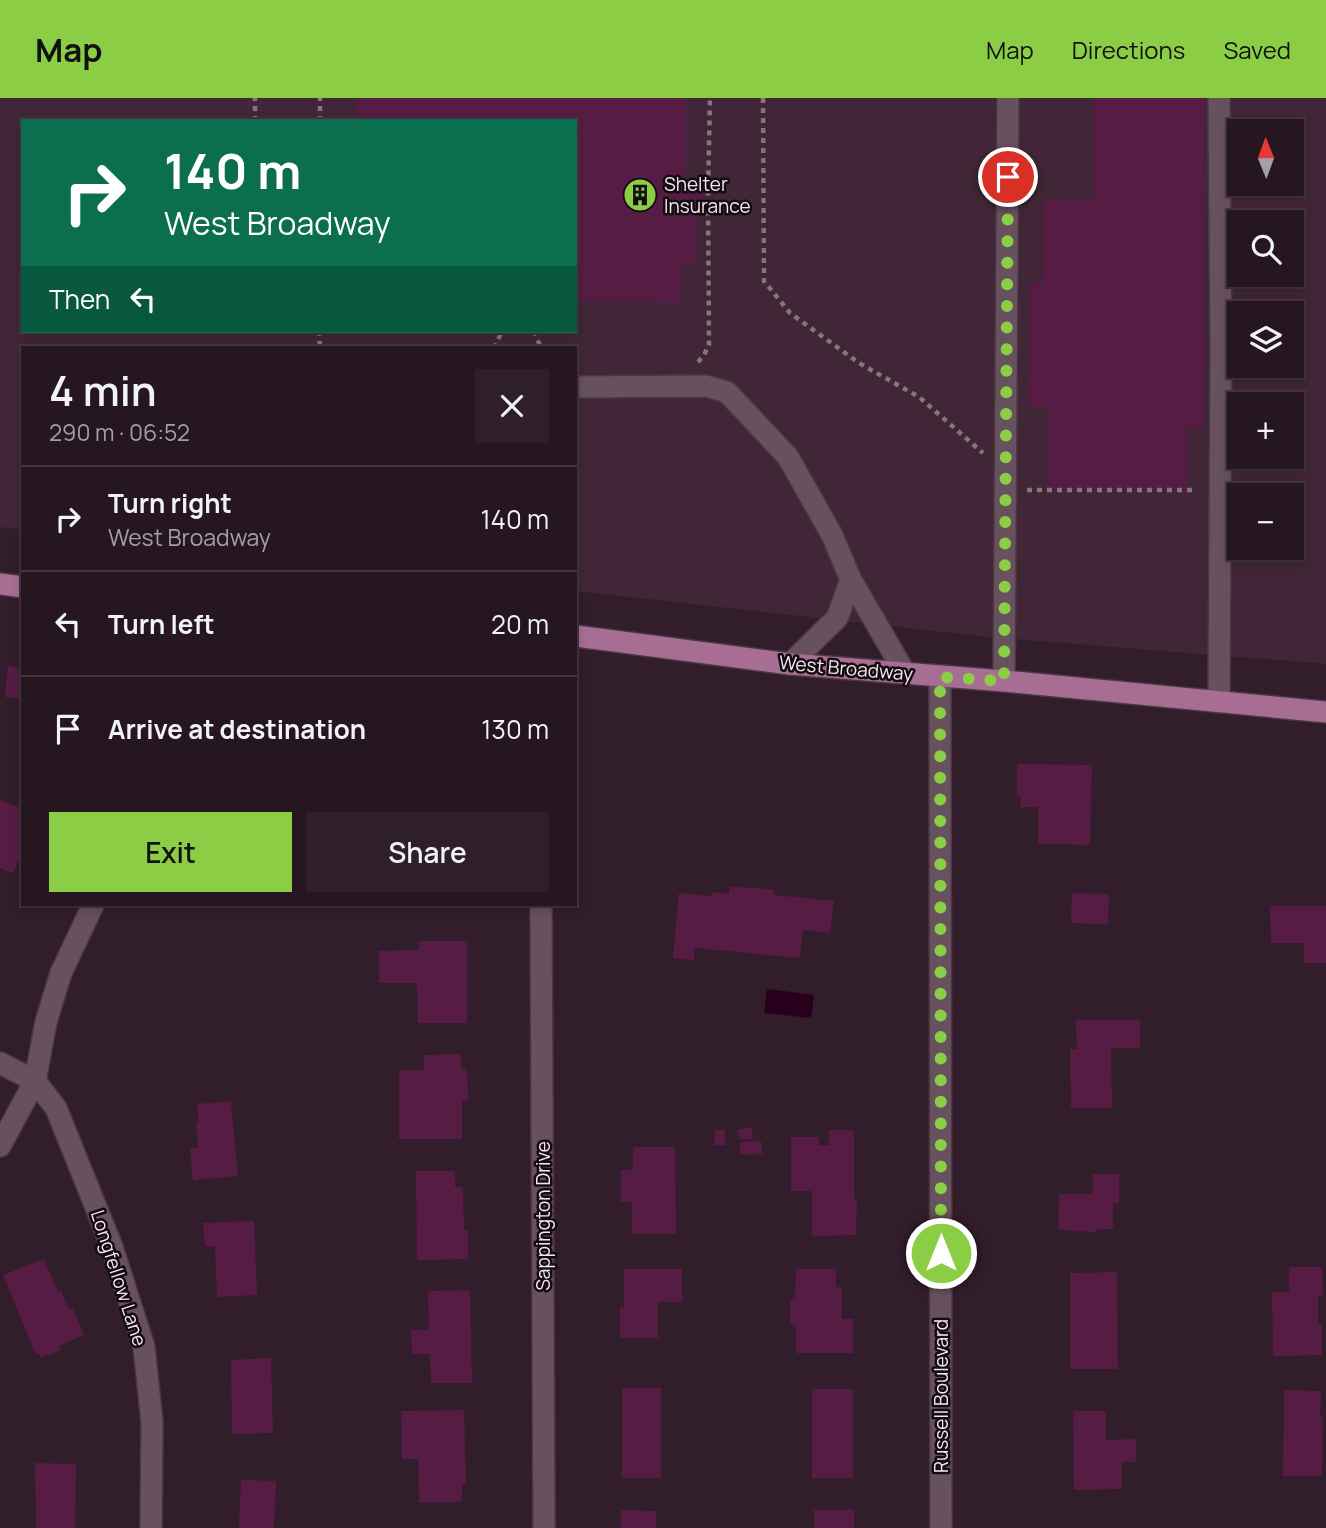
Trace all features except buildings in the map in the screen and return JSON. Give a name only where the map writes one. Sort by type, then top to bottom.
[{"type":"main road","points":[[0,584],[21,587]]},
{"type":"main road","name":"West Broadway","points":[[577,636],[790,664],[1004,681],[1326,712]]},
{"type":"street","points":[[1004,681],[1009,98]]},
{"type":"street","points":[[1219,98],[1219,702]]},
{"type":"street","points":[[577,387],[706,386],[727,392],[788,457],[832,535],[851,580],[905,673]]},
{"type":"street","points":[[790,664],[837,618],[851,580]]},
{"type":"street","name":"Russell Boulevard","points":[[940,677],[942,1528]]},
{"type":"street","points":[[0,1146],[35,1081],[46,1022],[61,973],[93,906]]},
{"type":"street","name":"Sappington Drive","points":[[541,906],[544,1528]]},
{"type":"street","name":"Longfellow Lane","points":[[0,1063],[35,1081],[56,1108],[112,1247],[144,1347],[152,1422],[151,1528]]},
{"type":"path","points":[[255,98],[255,119]]},
{"type":"path","points":[[320,98],[320,119]]},
{"type":"path","points":[[688,366],[697,363],[705,355],[709,345],[710,98]]},
{"type":"path","points":[[763,98],[764,281],[790,313],[859,363],[919,397],[984,454]]},
{"type":"path","points":[[1026,479],[1026,489],[1203,490]]},
{"type":"shaded area","name":"Shelter Insurance","points":[[0,98],[1326,98],[1326,664],[988,637],[577,591],[577,346],[21,346],[21,530],[0,527]]},
{"type":"shaded area","points":[[767,989],[814,995],[811,1018],[764,1013]]},
{"type":"place","name":"Shelter Insurance","points":[[640,195]]},
{"type":"route","points":[[941,1253],[940,677],[1004,681],[1008,177]]}]
